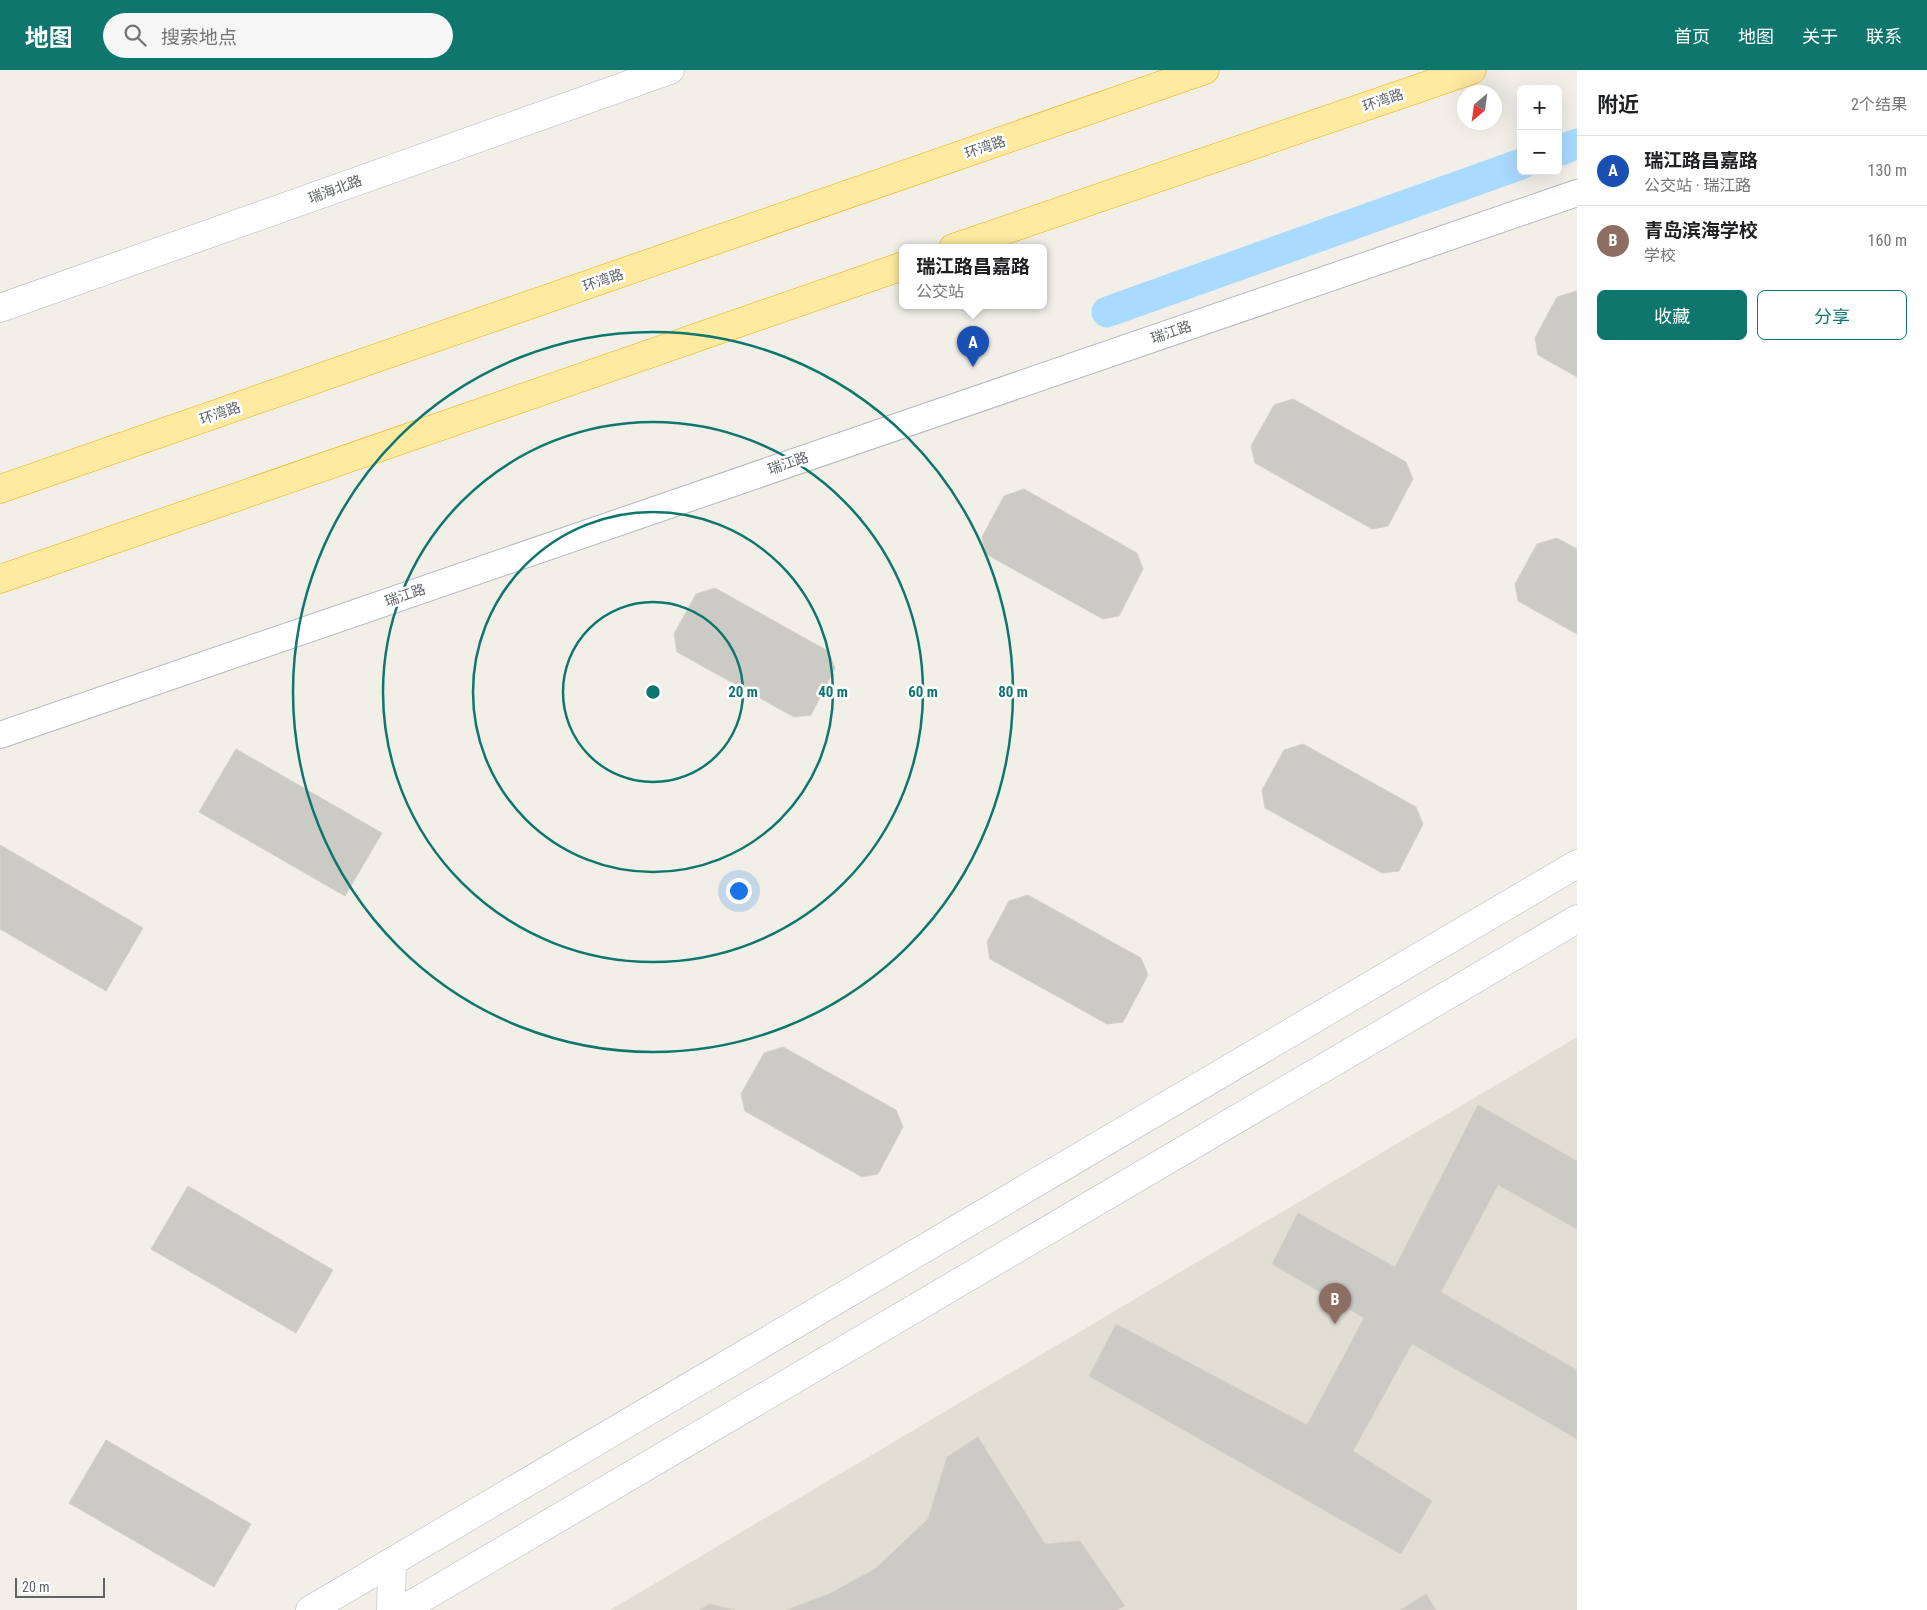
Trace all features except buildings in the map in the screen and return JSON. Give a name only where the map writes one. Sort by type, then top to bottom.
[{"type":"highway","name":"环湾路","points":[[0,489],[1205,70]]},
{"type":"highway","name":"环湾路","points":[[965,244],[1472,70]]},
{"type":"highway","points":[[0,579],[899,267]]},
{"type":"street","name":"瑞海北路","points":[[0,308],[670,70]]},
{"type":"street","name":"瑞江路","points":[[0,735],[1577,193]]},
{"type":"street","points":[[310,1610],[1577,864]]},
{"type":"street","points":[[402,1610],[1574,922]]},
{"type":"street","points":[[391,1610],[392,1562]]},
{"type":"shaded area","points":[[1577,1037],[1577,1610],[610,1610]]},
{"type":"waterway","points":[[1562,150],[1577,144]]},
{"type":"waterway","points":[[1107,312],[1517,165]]},
{"type":"place","name":"瑞江路昌嘉路","points":[[973,367]]},
{"type":"place","name":"青岛滨海学校","points":[[1335,1324]]}]
